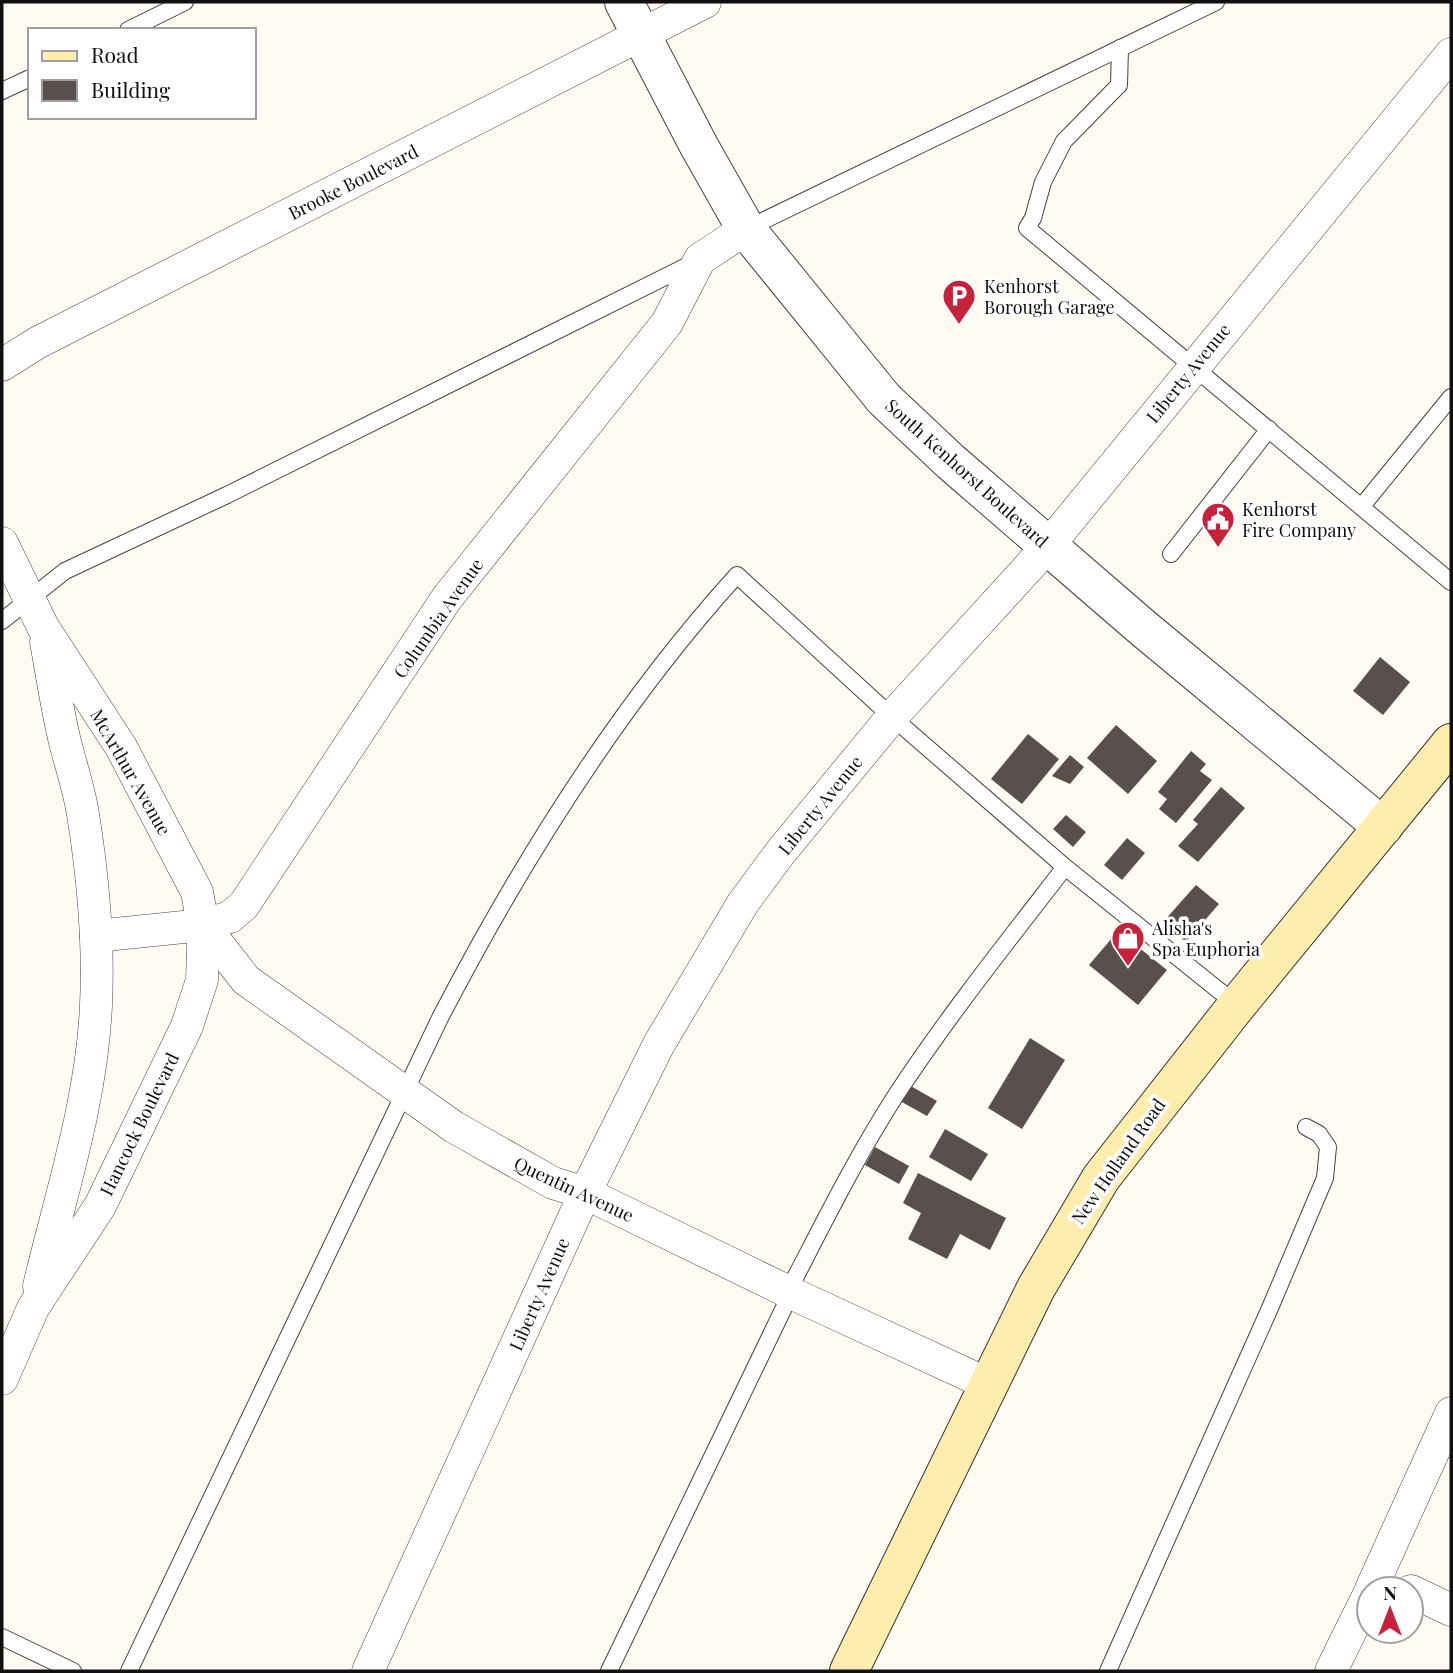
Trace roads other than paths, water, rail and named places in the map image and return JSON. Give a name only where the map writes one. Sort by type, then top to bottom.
[{"type":"main road","name":"New Holland Road","points":[[849,1671],[1036,1288],[1101,1178],[1237,1005],[1451,743]]},
{"type":"street","name":"Brooke Boulevard","points":[[2,365],[37,343],[633,18],[705,2]]},
{"type":"street","name":"South Kenhorst Boulevard","points":[[633,18],[699,146],[746,229],[884,398],[951,463],[1383,827]]},
{"type":"street","name":"Liberty Avenue","points":[[368,1671],[586,1193],[659,1044],[743,903],[780,853],[892,717],[1048,546],[1451,54]]},
{"type":"street","name":"Columbia Avenue","points":[[96,936],[203,925],[230,917],[244,905],[447,598],[667,323],[700,259],[746,229]]},
{"type":"street","name":"McArthur Avenue","points":[[2,542],[36,613],[121,747],[197,892],[203,925]]},
{"type":"street","name":"McArthur Avenue","points":[[36,613],[83,814],[96,936]]},
{"type":"street","name":"Quentin Avenue","points":[[203,925],[246,979],[482,1144],[553,1183],[586,1193],[791,1293],[990,1385]]},
{"type":"street","name":"Hancock Boulevard","points":[[2,1379],[33,1308],[100,1206],[187,1026],[202,979],[203,925]]},
{"type":"street","name":"Hancock Boulevard","points":[[33,1308],[83,1104],[93,1045],[96,936]]},
{"type":"street","points":[[1378,1575],[1451,1413]]},
{"type":"street","points":[[1425,1598],[1451,1610]]},
{"type":"street","points":[[1331,1671],[1355,1622]]},
{"type":"lane","points":[[132,28],[185,2]]},
{"type":"lane","points":[[746,229],[1216,2]]},
{"type":"lane","points":[[1120,48],[1119,85],[1064,141],[1043,182],[1033,218],[1027,228],[1451,582]]},
{"type":"lane","points":[[2,91],[28,79]]},
{"type":"lane","points":[[2,621],[36,613],[65,571],[228,495],[700,259]]},
{"type":"lane","points":[[1362,506],[1451,397]]},
{"type":"lane","points":[[1171,554],[1269,429]]},
{"type":"lane","points":[[129,1671],[471,958],[542,839],[625,714],[694,622],[737,575],[892,717],[1065,867],[1237,1005]]},
{"type":"lane","points":[[609,1671],[791,1293],[795,1278],[858,1157],[897,1094],[961,1003],[1065,867]]},
{"type":"lane","points":[[1108,1671],[1325,1178],[1328,1147],[1319,1134],[1306,1127]]},
{"type":"lane","points":[[2,1637],[73,1671]]},
{"type":"place","name":"Kenhorst Borough Garage","points":[[959,326]]},
{"type":"place","name":"Kenhorst Fire Company","points":[[1218,549]]},
{"type":"place","name":"Alisha's Spa Euphoria","points":[[1128,968]]}]
